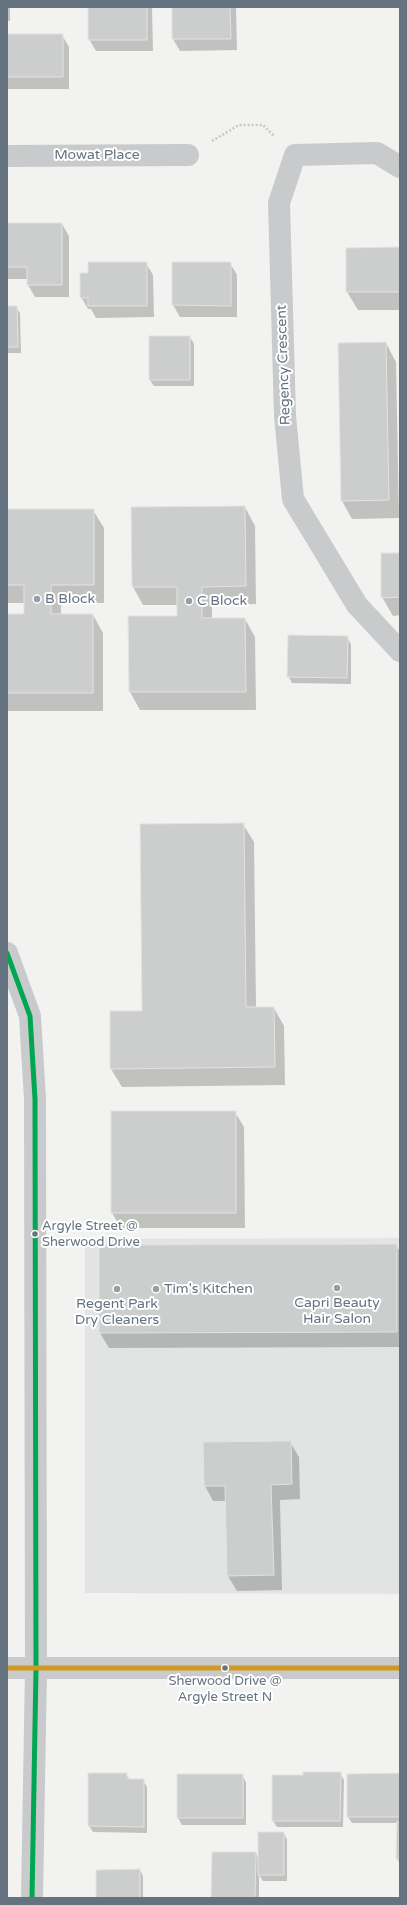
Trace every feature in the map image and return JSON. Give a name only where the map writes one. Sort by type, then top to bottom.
[{"type":"street","points":[[295,155],[377,153],[400,166]]},
{"type":"street","name":"Mowat Place","points":[[7,156],[188,155]]},
{"type":"street","name":"Regency Crescent","points":[[295,155],[278,203],[284,416],[293,499],[357,605],[400,651]]},
{"type":"street","points":[[7,953],[30,1016],[35,1099],[36,1669],[32,1898]]},
{"type":"street","points":[[7,1668],[400,1668]]},
{"type":"path","points":[[188,155],[239,125],[263,125],[295,155]]},
{"type":"shaded area","points":[[400,1238],[400,1594],[85,1593],[85,1239]]},
{"type":"building","points":[[88,7],[147,7],[147,40],[88,40]]},
{"type":"building","points":[[172,7],[230,7],[231,39],[172,39]]},
{"type":"building","points":[[7,34],[63,34],[63,77],[7,77]]},
{"type":"building","points":[[7,223],[62,223],[62,285],[27,285],[27,267],[7,267]]},
{"type":"building","points":[[400,247],[400,292],[346,292],[346,248]]},
{"type":"building","points":[[88,262],[147,262],[147,306],[88,306],[88,298],[80,298],[80,273],[88,273]]},
{"type":"building","points":[[172,262],[231,262],[231,306],[172,305]]},
{"type":"building","points":[[7,306],[17,306],[18,347],[7,347]]},
{"type":"building","points":[[149,336],[190,336],[190,380],[149,380]]},
{"type":"building","points":[[386,342],[389,500],[341,501],[338,343]]},
{"type":"building","name":"C Block","points":[[245,506],[246,586],[202,587],[202,618],[245,618],[246,692],[129,692],[128,616],[177,616],[177,587],[132,587],[131,507]]},
{"type":"building","name":"B Block","points":[[7,509],[94,509],[94,585],[51,585],[51,614],[93,614],[93,693],[7,693],[7,614],[24,614],[24,585],[7,585]]},
{"type":"building","points":[[381,553],[400,553],[400,597],[381,598]]},
{"type":"building","points":[[288,635],[348,636],[347,678],[287,677]]},
{"type":"building","points":[[244,823],[246,1007],[274,1007],[275,1067],[110,1069],[110,1011],[142,1011],[140,824]]},
{"type":"building","points":[[111,1111],[236,1111],[236,1213],[111,1213]]},
{"type":"building","points":[[397,1244],[397,1332],[99,1333],[99,1245]]},
{"type":"building","points":[[291,1441],[292,1484],[271,1485],[274,1575],[227,1576],[225,1486],[204,1486],[203,1442]]},
{"type":"building","points":[[303,1772],[341,1772],[340,1821],[272,1821],[272,1775],[303,1775]]},
{"type":"building","points":[[88,1773],[127,1773],[127,1779],[144,1779],[144,1827],[88,1826]]},
{"type":"building","points":[[400,1773],[400,1817],[347,1817],[347,1774]]},
{"type":"building","points":[[177,1774],[243,1774],[243,1818],[177,1818]]},
{"type":"building","points":[[397,1822],[400,1822],[400,1859],[396,1859]]},
{"type":"building","points":[[258,1832],[284,1832],[284,1875],[258,1875]]},
{"type":"building","points":[[212,1852],[256,1852],[255,1898],[211,1898]]},
{"type":"building","points":[[140,1869],[140,1898],[96,1898],[96,1870]]},
{"type":"transit line","points":[[7,953],[30,1016],[35,1099],[36,1669],[32,1898]]},
{"type":"transit line","points":[[7,1668],[400,1668]]},
{"type":"place","name":"B Block","points":[[37,599]]},
{"type":"place","name":"C Block","points":[[189,601]]},
{"type":"place","name":"Argyle Street @ Sherwood Drive","points":[[35,1234]]},
{"type":"place","name":"Capri Beauty Hair Salon","points":[[337,1288]]},
{"type":"place","name":"Regent Park Dry Cleaners","points":[[117,1289]]},
{"type":"place","name":"Tim's Kitchen","points":[[156,1289]]},
{"type":"place","name":"Sherwood Drive @ Argyle Street N","points":[[225,1668]]}]
